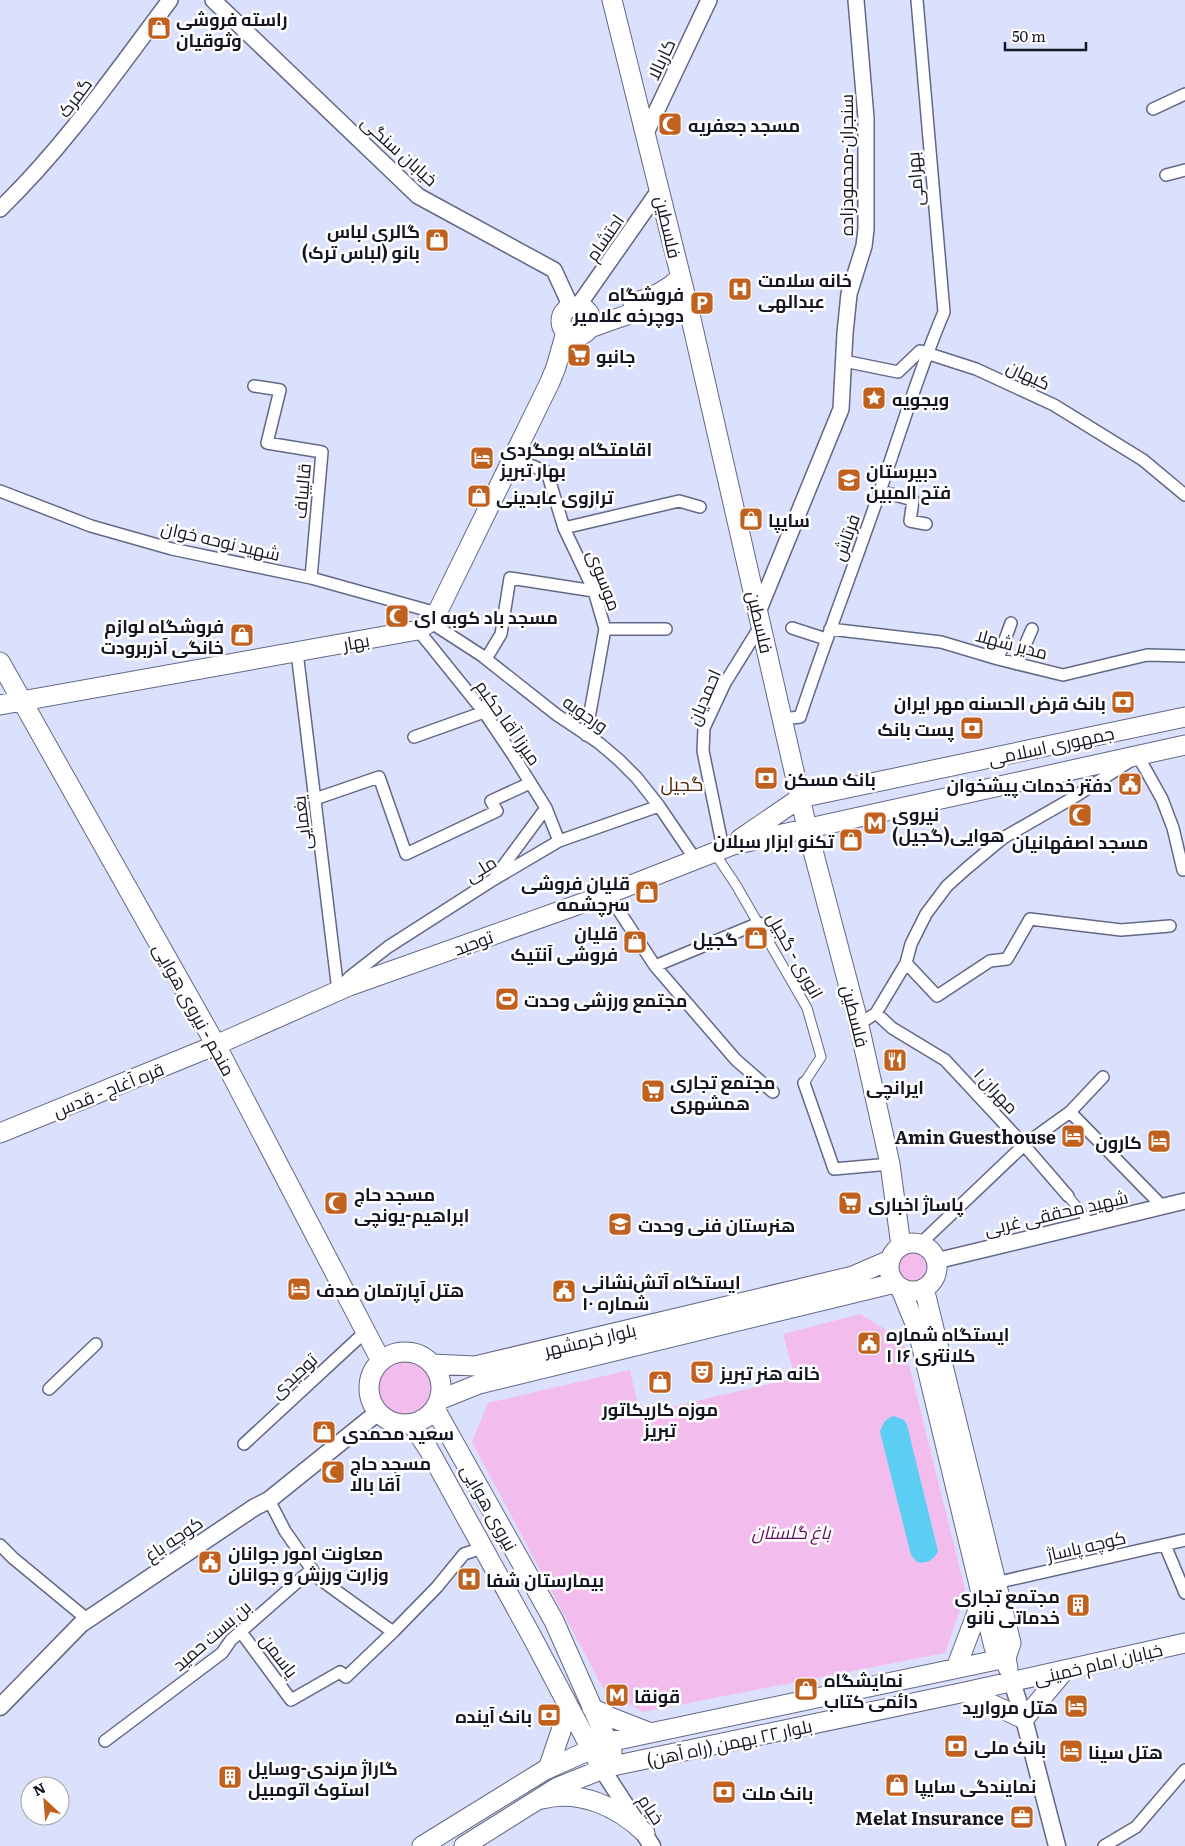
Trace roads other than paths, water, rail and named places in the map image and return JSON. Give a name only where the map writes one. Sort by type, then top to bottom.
[{"type":"main road","name":"فلسطین","points":[[612,0],[689,310],[782,719],[805,797],[811,827],[867,1018],[906,1248]]},
{"type":"main road","points":[[428,622],[513,458],[579,321],[614,307],[649,299],[670,288],[681,277]]},
{"type":"main road","points":[[579,321],[615,319],[671,306],[689,310]]},
{"type":"main road","name":"بهار","points":[[0,705],[297,652],[428,622]]},
{"type":"main road","name":"منجم - نیروی هوایی","points":[[0,662],[216,1045],[381,1361]]},
{"type":"main road","name":"جمهوری اسلامی","points":[[805,797],[1185,716]]},
{"type":"main road","name":"جمهوری اسلامی","points":[[724,848],[811,827],[1185,746]]},
{"type":"main road","points":[[724,848],[805,797]]},
{"type":"main road","name":"توحید","points":[[216,1045],[338,991],[608,894],[724,848]]},
{"type":"main road","name":"فلسطین","points":[[867,1018],[890,1164],[906,1248]]},
{"type":"main road","name":"قره آغاج - قدس","points":[[0,1133],[216,1045]]},
{"type":"main road","points":[[898,1285],[912,1291],[924,1288],[929,1284],[936,1274],[936,1261],[930,1250],[906,1248],[889,1272],[898,1285],[918,1331],[989,1590],[956,1668]]},
{"type":"main road","name":"بلوار خرمشهر","points":[[437,1404],[479,1384],[713,1318],[853,1276],[906,1248]]},
{"type":"main road","name":"بلوار خرمشهر","points":[[432,1364],[475,1366],[713,1318],[898,1285]]},
{"type":"main road","points":[[924,1288],[989,1590],[994,1647],[1006,1658],[1057,1846]]},
{"type":"main road","points":[[398,1352],[407,1352],[425,1358],[432,1364],[441,1381],[437,1404],[429,1416],[412,1424],[393,1423],[377,1413],[372,1405],[368,1386],[370,1377],[381,1361],[398,1352]]},
{"type":"main road","name":"نیروی هوایی","points":[[437,1404],[554,1621],[592,1708],[599,1745]]},
{"type":"main road","name":"کوچه باغ","points":[[0,1707],[81,1624],[255,1507],[269,1500],[377,1413]]},
{"type":"main road","name":"نیروی هوایی","points":[[412,1424],[429,1450],[566,1702],[599,1745]]},
{"type":"main road","name":"خیابان امام خمینی","points":[[1012,1682],[1185,1643]]},
{"type":"main road","name":"بلوار ۲۲ بهمن (راه آهن)","points":[[422,1846],[548,1769],[599,1745],[1006,1658]]},
{"type":"main road","points":[[1024,1719],[1065,1670]]},
{"type":"main road","name":"بلوار ۲۲ بهمن (راه آهن)","points":[[464,1846],[558,1787],[610,1767],[1012,1682]]},
{"type":"main road","points":[[965,1692],[1024,1719]]},
{"type":"main road","points":[[548,1769],[561,1731],[566,1702]]},
{"type":"main road","points":[[592,1708],[651,1733]]},
{"type":"main road","points":[[599,1745],[610,1767]]},
{"type":"main road","name":"خیام","points":[[610,1767],[648,1840]]},
{"type":"main road","points":[[536,1800],[561,1797],[592,1800],[631,1819],[648,1840]]},
{"type":"street","name":"گمرک","points":[[0,209],[21,189],[72,131],[170,0]]},
{"type":"street","name":"خیابان سنگی","points":[[213,0],[418,196],[554,270],[579,321]]},
{"type":"street","name":"کاربالا","points":[[646,133],[709,0]]},
{"type":"street","name":"سنجران-محمودزاده","points":[[760,619],[841,409],[849,294],[864,246],[866,229],[866,118],[856,0]]},
{"type":"street","name":"بهرامی","points":[[917,0],[944,312],[927,352]]},
{"type":"street","points":[[1153,109],[1185,94]]},
{"type":"street","points":[[1166,176],[1185,170]]},
{"type":"street","name":"احتشام","points":[[579,321],[660,189]]},
{"type":"street","points":[[844,360],[898,372],[920,351],[927,352]]},
{"type":"street","name":"فرتاش","points":[[782,719],[800,717],[880,492],[927,352]]},
{"type":"street","name":"کیهان","points":[[927,352],[976,369],[1054,405],[1143,460],[1185,495]]},
{"type":"street","name":"قالیباف","points":[[254,386],[280,390],[267,443],[322,452],[310,578]]},
{"type":"street","name":"موسوی","points":[[513,458],[547,472],[564,528],[594,591],[605,629],[586,734]]},
{"type":"street","name":"شهید نوحه خوان","points":[[0,491],[91,526],[154,544],[310,578],[428,622]]},
{"type":"street","points":[[880,492],[913,500],[910,521],[926,524]]},
{"type":"street","points":[[564,528],[679,501],[700,507]]},
{"type":"street","points":[[486,659],[501,634],[510,578],[594,591]]},
{"type":"street","name":"احمدیان","points":[[724,848],[703,751],[704,728],[725,683],[760,619]]},
{"type":"street","name":"ورجویه","points":[[428,622],[486,659],[557,715],[586,734],[619,760],[637,778],[659,806],[695,859]]},
{"type":"street","name":"میرزا آقا حکیم","points":[[428,622],[546,808],[559,841]]},
{"type":"street","points":[[998,659],[1011,623]]},
{"type":"street","name":"مدیر شهلا","points":[[792,628],[828,634],[941,642],[998,659],[1064,675],[1147,655],[1185,656]]},
{"type":"street","points":[[605,629],[666,629]]},
{"type":"street","points":[[1017,664],[1032,629]]},
{"type":"street","name":"یغمایی","points":[[297,652],[338,991]]},
{"type":"street","points":[[414,737],[484,712]]},
{"type":"street","points":[[867,1018],[906,963],[911,944],[926,914],[948,886],[1003,838],[1071,799],[1138,756],[1162,799],[1173,828],[1183,870]]},
{"type":"street","points":[[316,799],[378,777],[406,854],[497,811],[491,801],[530,783]]},
{"type":"street","name":"ملی","points":[[338,991],[351,976],[388,947],[491,881],[559,841],[659,806]]},
{"type":"street","points":[[491,881],[546,808]]},
{"type":"street","name":"انوری - گجیل","points":[[724,848],[736,885],[808,1008],[821,1057],[804,1083],[834,1168],[890,1164]]},
{"type":"street","points":[[608,894],[655,966],[736,1060],[773,1092]]},
{"type":"street","points":[[906,963],[937,996],[990,961],[1006,959],[1030,920],[1122,930],[1170,926]]},
{"type":"street","points":[[655,966],[759,923]]},
{"type":"street","name":"مهران ۱","points":[[867,1018],[892,1028],[945,1060],[1024,1145],[1090,1223]]},
{"type":"street","points":[[906,1248],[1024,1145],[1070,1112],[1103,1077]]},
{"type":"street","points":[[1070,1112],[1162,1206]]},
{"type":"street","name":"شهید محققی غربی","points":[[936,1261],[1185,1201]]},
{"type":"street","name":"توحیدی","points":[[244,1444],[366,1332]]},
{"type":"street","points":[[49,1389],[96,1344]]},
{"type":"street","points":[[269,1500],[285,1531],[317,1576],[393,1632],[437,1587],[464,1554],[482,1548]]},
{"type":"street","name":"کوچه پاساژ","points":[[989,1590],[1185,1540]]},
{"type":"street","points":[[0,1544],[13,1558],[88,1620]]},
{"type":"street","points":[[1165,1545],[1185,1593]]},
{"type":"street","name":"بن بست حمید","points":[[105,1741],[222,1653],[230,1640],[312,1569]]},
{"type":"street","name":"یاسمن","points":[[241,1632],[291,1700],[340,1672],[346,1677],[393,1632]]},
{"type":"street","points":[[1104,1846],[1136,1827],[1185,1770]]},
{"type":"water","points":[[894,1416],[904,1420],[907,1425],[938,1551],[927,1562],[917,1562],[911,1555],[880,1432],[885,1422]]},
{"type":"place","name":"راسته فروشی وثوقیان","points":[[159,28]]},
{"type":"place","name":"مسجد جعفریه","points":[[670,124]]},
{"type":"place","name":"گالری لباس بانو (لباس ترک)","points":[[437,240]]},
{"type":"place","name":"خانه سلامت عبدالهی","points":[[740,289]]},
{"type":"place","name":"فروشگاه دوچرخه علامیر","points":[[702,303]]},
{"type":"place","name":"جانبو","points":[[579,355]]},
{"type":"place","name":"ویجویه","points":[[874,398]]},
{"type":"place","name":"اقامتگاه بومگردی بهار تبریز","points":[[482,458]]},
{"type":"place","name":"دبیرستان فتح المبین","points":[[849,480]]},
{"type":"place","name":"ترازوی عابدینی","points":[[479,496]]},
{"type":"place","name":"سایپا","points":[[751,519]]},
{"type":"place","name":"مسجد باد کوبه ای","points":[[397,616]]},
{"type":"place","name":"فروشگاه لوازم خانگی آذربرودت","points":[[242,635]]},
{"type":"place","name":"بانک قرض الحسنه مهر ایران","points":[[1123,702]]},
{"type":"place","name":"پست بانک","points":[[972,728]]},
{"type":"place","name":"بانک مسکن","points":[[766,778]]},
{"type":"place","name":"دفتر خدمات پیشخوان","points":[[1130,784]]},
{"type":"place","name":"مسجد اصفهانیان","points":[[1080,815]]},
{"type":"place","name":"نیروی هوایی(گجیل)","points":[[875,823]]},
{"type":"place","name":"تکنو ابزار سبلان","points":[[851,840]]},
{"type":"place","name":"قلیان فروشی سرچشمه","points":[[647,892]]},
{"type":"place","name":"گجیل","points":[[756,938]]},
{"type":"place","name":"قلیان فروشی آنتیک","points":[[635,942]]},
{"type":"place","name":"مجتمع ورزشی وحدت","points":[[507,999]]},
{"type":"place","name":"ایرانچی","points":[[895,1060]]},
{"type":"place","name":"مجتمع تجاری همشهری","points":[[653,1091]]},
{"type":"place","name":"Amin Guesthouse","points":[[1073,1136]]},
{"type":"place","name":"کارون","points":[[1159,1141]]},
{"type":"place","name":"مسجد حاج ابراهیم-یونچی","points":[[336,1203]]},
{"type":"place","name":"پاساژ اخباری","points":[[850,1203]]},
{"type":"place","name":"هنرستان فنی وحدت","points":[[620,1224]]},
{"type":"place","name":"هتل آپارتمان صدف","points":[[299,1289]]},
{"type":"place","name":"ایستگاه آتش‌نشانی شماره ۱۰","points":[[564,1291]]},
{"type":"place","name":"ایستگاه شماره ۱ کلانتری ۱۶","points":[[869,1343]]},
{"type":"place","name":"خانه هنر تبریز","points":[[702,1372]]},
{"type":"place","name":"موزه کاریکاتور تبریز","points":[[660,1382]]},
{"type":"place","name":"سعید محمدی","points":[[324,1432]]},
{"type":"place","name":"مسجد حاج آقا بالا","points":[[333,1472]]},
{"type":"place","name":"معاونت امور جوانان وزارت ورزش و جوانان","points":[[210,1562]]},
{"type":"place","name":"بیمارستان شفا","points":[[469,1579]]},
{"type":"place","name":"مجتمع تجاری خدماتی نانو","points":[[1078,1605]]},
{"type":"place","name":"نمایشگاه دائمی کتاب","points":[[806,1689]]},
{"type":"place","name":"قونقا","points":[[617,1695]]},
{"type":"place","name":"هتل مروارید","points":[[1076,1706]]},
{"type":"place","name":"بانک آینده","points":[[549,1715]]},
{"type":"place","name":"بانک ملی","points":[[956,1746]]},
{"type":"place","name":"هتل سینا","points":[[1071,1751]]},
{"type":"place","name":"گاراژ مرندی-وسایل استوک اتومبیل","points":[[230,1777]]},
{"type":"place","name":"نمایندگی سایپا","points":[[897,1785]]},
{"type":"place","name":"بانک ملت","points":[[724,1792]]},
{"type":"place","name":"Melat Insurance","points":[[1022,1817]]},
{"type":"district","name":"گجیل","points":[[682,783]]},
{"type":"park label","name":"باغ گلستان","points":[[791,1531]]}]
